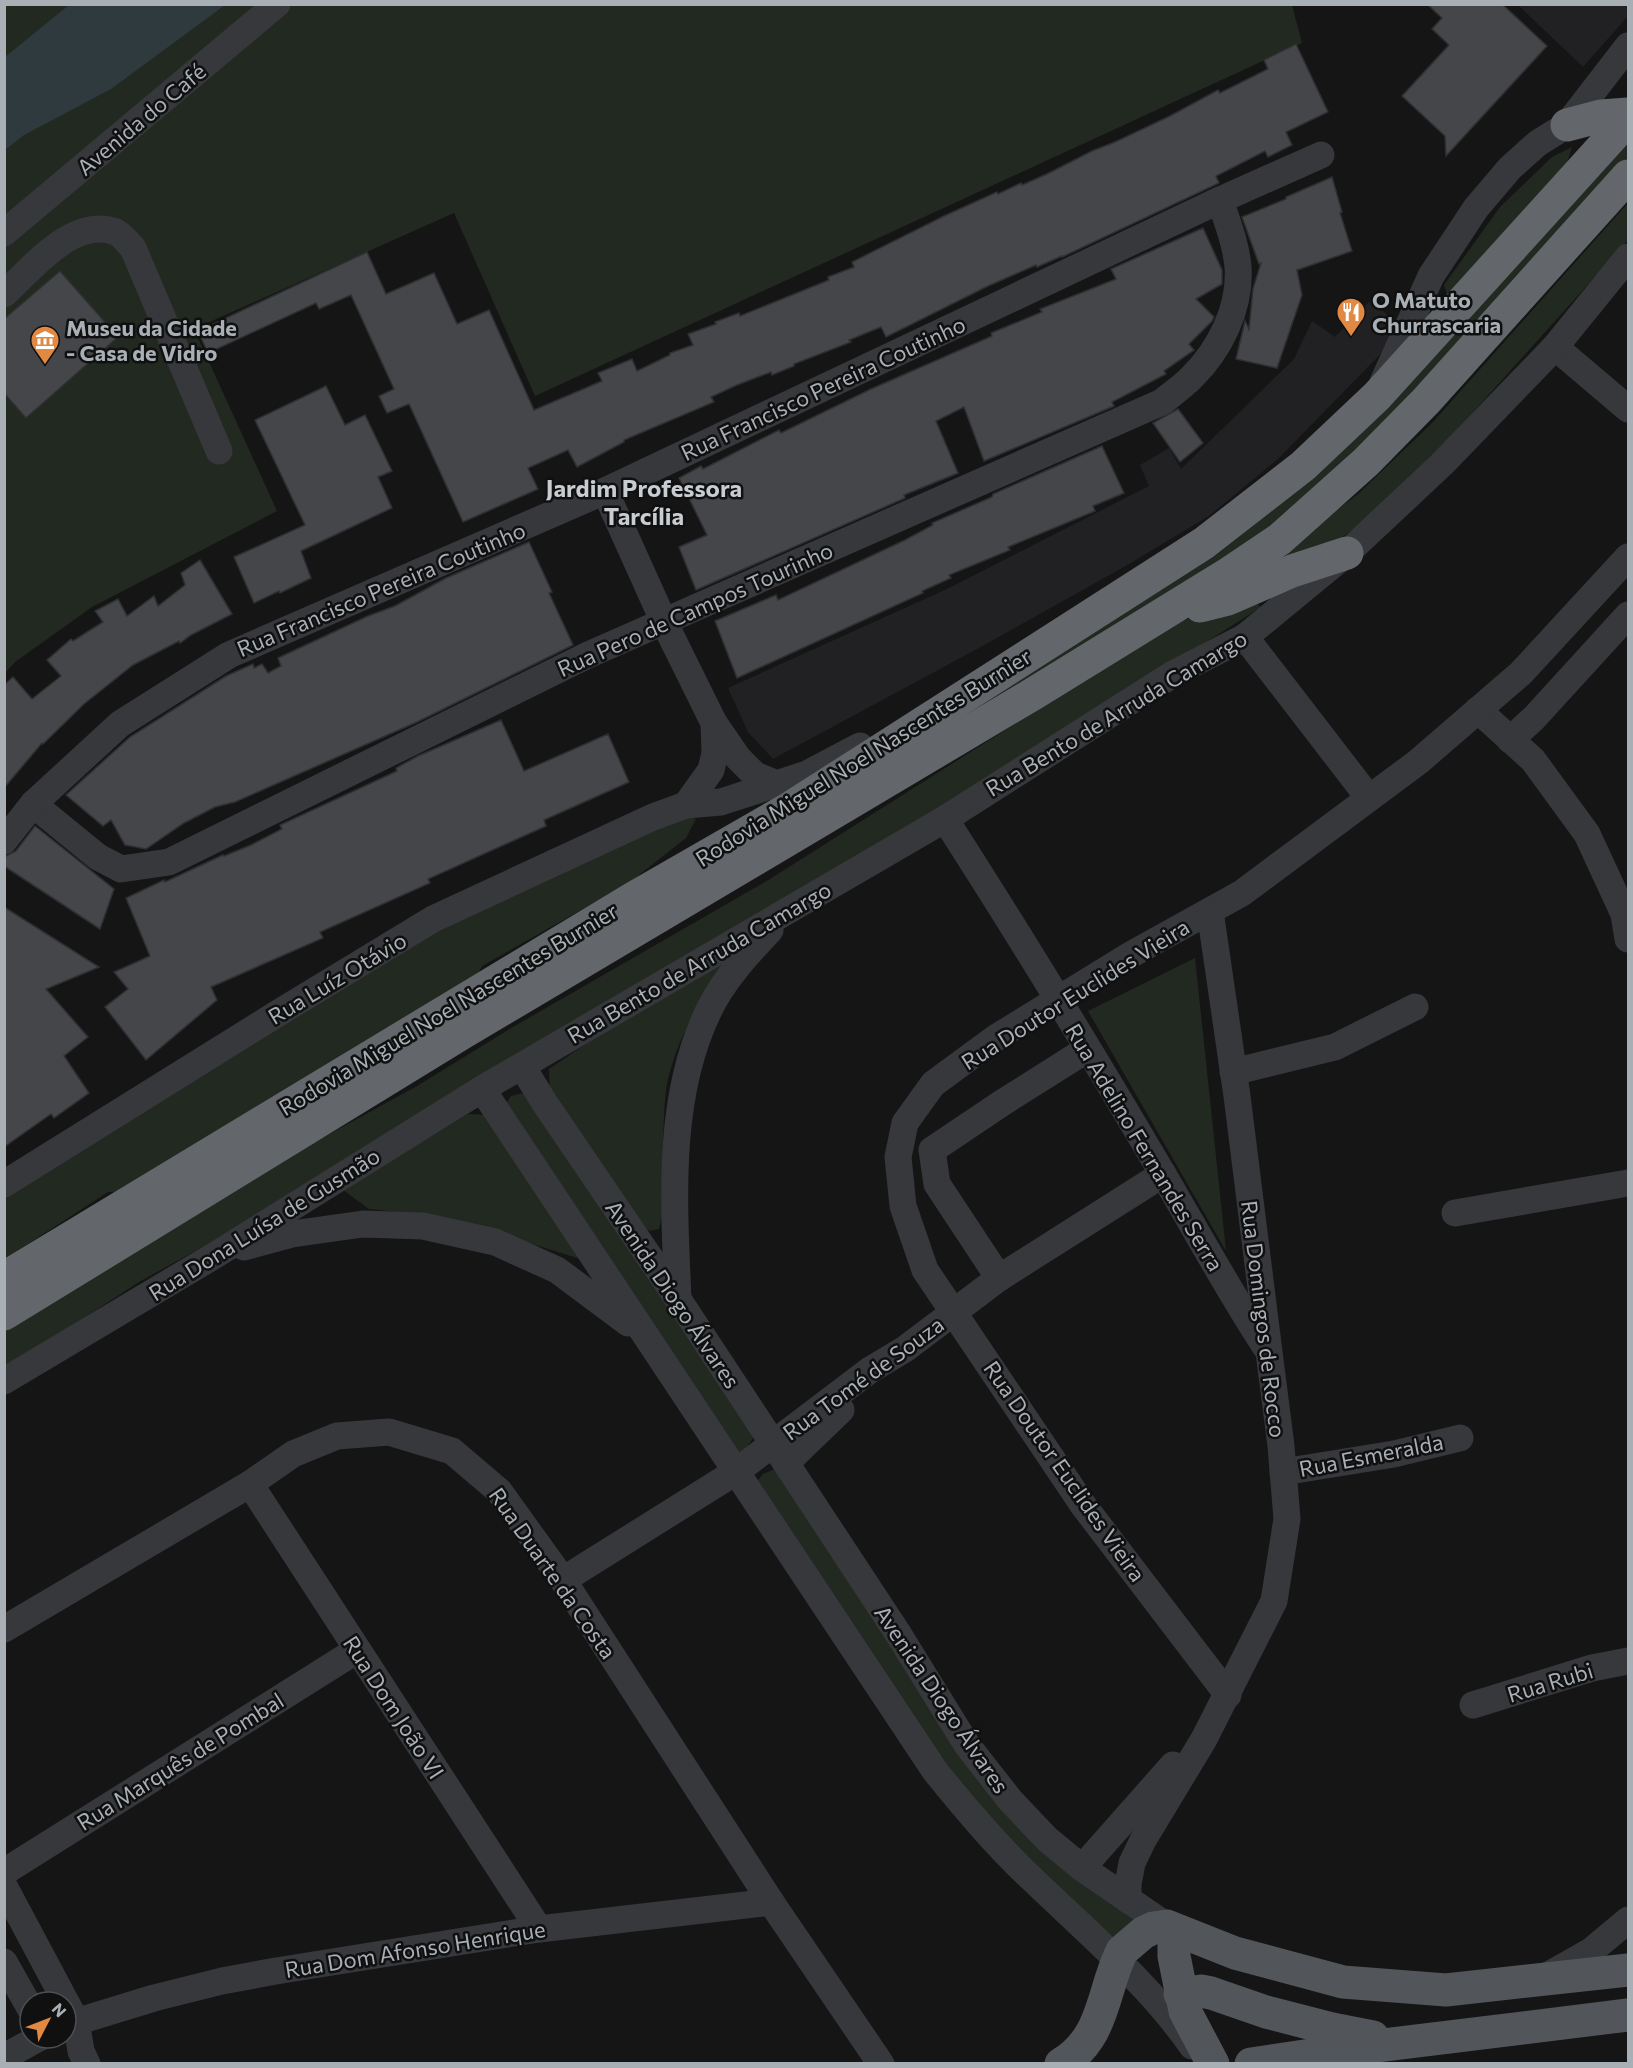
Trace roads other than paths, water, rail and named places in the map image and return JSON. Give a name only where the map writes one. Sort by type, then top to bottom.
[{"type":"highway","points":[[1567,125],[1601,116],[1629,114]]},
{"type":"highway","name":"Rodovia Miguel Noel Nascentes Burnier","points":[[4,1278],[605,915],[790,808],[1204,543],[1304,466],[1377,396],[1629,119]]},
{"type":"highway","name":"Rodovia Miguel Noel Nascentes Burnier","points":[[4,1314],[464,1032],[936,752],[1231,572],[1280,539],[1366,462],[1426,401],[1629,176]]},
{"type":"highway","points":[[1152,619],[1228,599],[1292,571],[1347,553]]},
{"type":"main road","points":[[1072,2055],[1101,2015],[1122,1950],[1137,1937],[1154,1928],[1170,1928],[1180,1994],[1185,2011],[1213,2064]]},
{"type":"main road","name":"Avenida Diogo Álvares","points":[[1170,1928],[1235,1953],[1343,1982],[1446,1990],[1629,1970]]},
{"type":"main road","points":[[1180,1994],[1201,1991],[1211,1993],[1266,2012],[1404,2043]]},
{"type":"main road","points":[[1251,2064],[1629,2015]]},
{"type":"street","name":"Avenida do Café","points":[[4,233],[277,4]]},
{"type":"street","points":[[1377,396],[1431,276],[1476,208],[1510,168],[1538,143],[1567,125],[1629,46]]},
{"type":"street","name":"Rua Francisco Pereira Coutinho","points":[[4,841],[33,804],[120,724],[229,655],[605,492],[1220,200],[1321,155]]},
{"type":"street","name":"Rua Pero de Campos Tourinho","points":[[33,804],[98,857],[121,869],[169,862],[588,655],[1162,402],[1192,378],[1212,351],[1228,323],[1238,297],[1238,265],[1220,200]]},
{"type":"street","points":[[4,294],[63,240],[91,228],[118,232],[133,248],[219,451]]},
{"type":"street","name":"Rua Bento de Arruda Camargo","points":[[522,1066],[945,819],[1173,674],[1245,637],[1347,553],[1442,464],[1555,347],[1629,257]]},
{"type":"street","points":[[1555,347],[1629,409]]},
{"type":"street","points":[[605,492],[664,622],[714,723],[738,758],[755,776],[777,784]]},
{"type":"street","name":"Rua Doutor Euclides Vieira","points":[[1222,1704],[1083,1505],[925,1270],[903,1206],[898,1157],[905,1123],[933,1084],[997,1037],[1132,954],[1242,893],[1418,762],[1521,674],[1629,557]]},
{"type":"street","points":[[1510,740],[1534,718],[1629,615]]},
{"type":"street","points":[[1245,637],[1369,798]]},
{"type":"street","name":"Rua Luíz Otávio","points":[[4,1184],[280,1011],[433,919],[618,832],[687,804],[720,802],[807,774],[833,762],[896,725],[948,705]]},
{"type":"street","points":[[1478,711],[1533,760],[1587,834],[1624,914],[1629,939]]},
{"type":"street","points":[[687,804],[711,770],[714,753],[714,723]]},
{"type":"street","name":"Rua Adelino Fernandes Serra","points":[[945,819],[1058,999],[1163,1174],[1235,1301],[1269,1352]]},
{"type":"street","points":[[678,1299],[675,1183],[679,1114],[691,1056],[709,1010],[737,964],[788,911]]},
{"type":"street","name":"Rua Domingos de Rocco","points":[[1128,1900],[1132,1863],[1143,1840],[1190,1764],[1274,1601],[1287,1519],[1269,1352],[1210,911]]},
{"type":"street","points":[[1233,1072],[1335,1047],[1415,1007]]},
{"type":"street","points":[[937,1184],[932,1150],[1086,1048]]},
{"type":"street","name":"Rua Dona Luísa de Gusmão","points":[[4,1381],[217,1254],[522,1066]]},
{"type":"street","name":"Avenida Diogo Álvares","points":[[522,1066],[899,1635],[967,1744],[1010,1800],[1047,1839],[1082,1868],[1170,1928]]},
{"type":"street","name":"Avenida Diogo Álvares","points":[[482,1089],[934,1771],[981,1827],[1117,1961],[1165,2012],[1203,2064]]},
{"type":"street","points":[[898,1157],[937,1184],[999,1278]]},
{"type":"street","name":"Rua Tomé de Souza","points":[[563,1580],[737,1471],[779,1453],[905,1349],[999,1278],[1163,1174]]},
{"type":"street","points":[[1455,1213],[1629,1183]]},
{"type":"street","points":[[217,1254],[292,1234],[363,1224],[423,1226],[495,1242],[557,1270],[643,1334]]},
{"type":"street","name":"Rua Duarte da Costa","points":[[4,1629],[250,1484],[293,1454],[337,1436],[389,1432],[452,1451],[499,1491],[563,1580],[771,1902],[881,2064]]},
{"type":"street","name":"Rua Esmeralda","points":[[1283,1472],[1394,1454],[1460,1438]]},
{"type":"street","name":"Rua Dom João VI","points":[[250,1484],[539,1929]]},
{"type":"street","name":"Rua Marquês de Pombal","points":[[4,1872],[357,1650]]},
{"type":"street","name":"Rua Rubi","points":[[1473,1706],[1592,1668],[1629,1661]]},
{"type":"street","name":"Rua Domingos de Rocco","points":[[1082,1868],[1143,1801],[1222,1704]]},
{"type":"street","points":[[4,1886],[40,1952],[57,1990]]},
{"type":"street","name":"Rua Dom Afonso Henrique","points":[[78,2021],[222,1981],[539,1929],[771,1902]]},
{"type":"street","points":[[1538,1981],[1591,1951],[1629,1920]]},
{"type":"street","points":[[20,1990],[7,1966],[40,1952]]},
{"type":"street","points":[[78,2041],[84,2057]]},
{"type":"street","points":[[4,2057],[18,2049]]},
{"type":"place","name":"O Matuto Churrascaria","points":[[1351,338]]},
{"type":"place","name":"Museu da Cidade - Casa de Vidro","points":[[45,366]]},
{"type":"district","name":"Jardim Professora Tarcília","points":[[644,501]]}]
